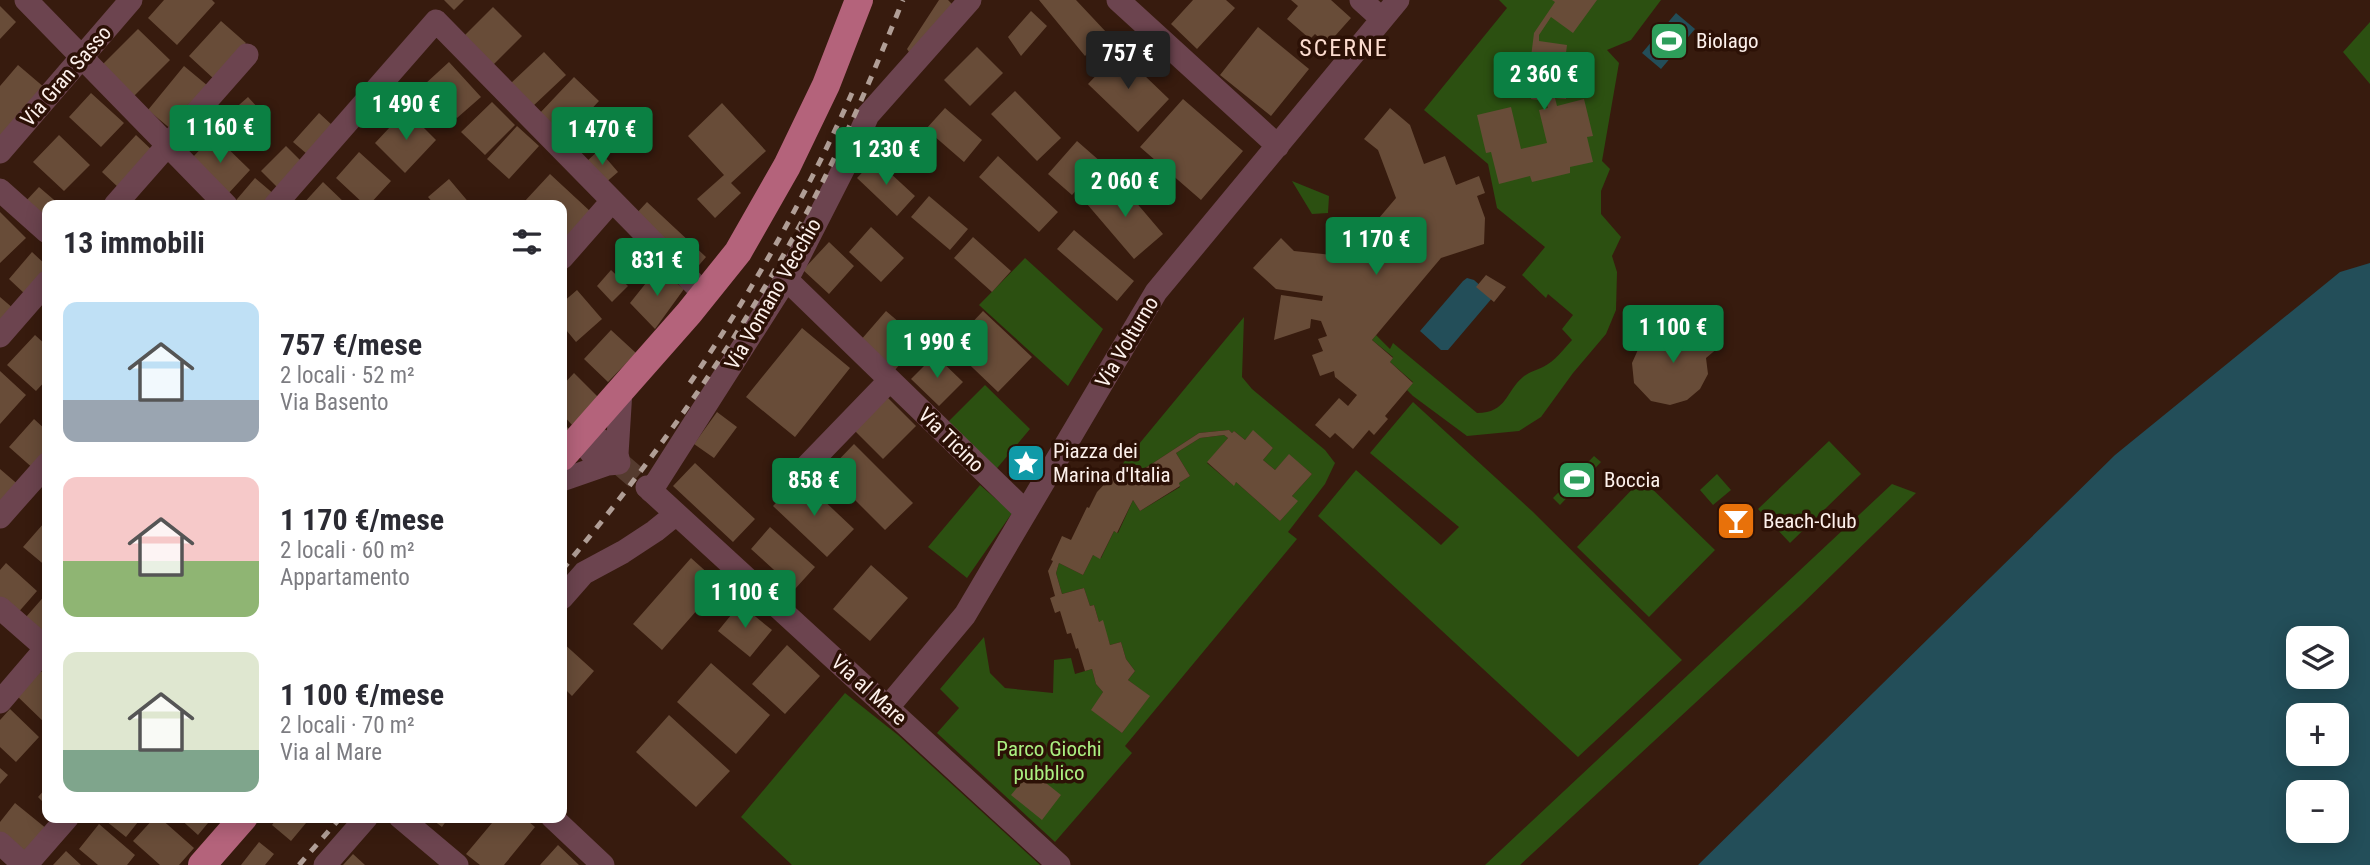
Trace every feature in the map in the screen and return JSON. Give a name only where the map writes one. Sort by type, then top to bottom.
[{"type":"main road","points":[[567,451],[738,252],[787,166],[826,85],[859,0]]},
{"type":"main road","points":[[202,865],[238,823]]},
{"type":"street","points":[[26,0],[221,200]]},
{"type":"street","name":"Via Gran Sasso","points":[[0,152],[131,0]]},
{"type":"street","name":"Via Vomano Vecchio","points":[[649,489],[786,279],[850,156],[868,115],[970,0]]},
{"type":"street","points":[[1118,0],[1278,146]]},
{"type":"street","points":[[1361,0],[1382,19]]},
{"type":"street","name":"Via Volturno","points":[[888,707],[965,615],[1156,292],[1398,0]]},
{"type":"street","points":[[279,200],[436,21],[704,294]]},
{"type":"street","points":[[120,200],[247,55]]},
{"type":"street","points":[[0,190],[42,228]]},
{"type":"street","points":[[567,252],[612,201]]},
{"type":"street","name":"Via Ticino","points":[[786,279],[1026,512]]},
{"type":"street","points":[[0,336],[42,288]]},
{"type":"street","points":[[803,470],[890,380]]},
{"type":"street","points":[[612,459],[621,390]]},
{"type":"street","points":[[581,435],[587,450],[596,459],[612,459]]},
{"type":"street","points":[[567,478],[612,459]]},
{"type":"street","points":[[0,517],[42,470]]},
{"type":"street","name":"Via al Mare","points":[[649,489],[1059,865]]},
{"type":"street","points":[[567,592],[584,573],[623,552],[676,514]]},
{"type":"street","points":[[0,608],[42,644]]},
{"type":"street","points":[[0,702],[42,654]]},
{"type":"street","points":[[0,843],[25,865],[63,823]]},
{"type":"street","points":[[325,865],[362,823]]},
{"type":"street","points":[[391,823],[440,865]]},
{"type":"street","points":[[407,823],[457,865]]},
{"type":"street","points":[[558,823],[603,865]]},
{"type":"green space","points":[[1499,0],[1661,0],[1631,40],[1607,50],[1619,63],[1602,161],[1610,169],[1601,191],[1601,214],[1621,237],[1612,256],[1617,272],[1616,310],[1606,334],[1541,417],[1519,431],[1467,436],[1407,390],[1413,382],[1390,362],[1393,357],[1372,340],[1376,335],[1390,349],[1393,343],[1477,413],[1487,412],[1500,405],[1523,377],[1551,362],[1572,340],[1562,329],[1573,315],[1548,294],[1546,298],[1522,275],[1545,247],[1497,208],[1488,164],[1424,110],[1507,8]]},
{"type":"green space","points":[[2370,22],[2370,84],[2343,52]]},
{"type":"green space","points":[[1292,181],[1329,196],[1328,213],[1312,214]]},
{"type":"green space","points":[[1025,258],[1103,329],[1068,386],[979,305]]},
{"type":"green space","name":"Parco Giochi pubblico","points":[[1244,317],[1242,377],[1252,389],[1325,450],[1335,463],[1325,484],[1288,532],[1297,539],[1125,746],[1132,753],[1055,842],[937,733],[959,708],[940,689],[984,637],[990,673],[1005,688],[1053,693],[1054,660],[1071,658],[1075,674],[1092,669],[1096,684],[1103,692],[1092,710],[1122,733],[1149,696],[1128,680],[1135,671],[1126,659],[1121,642],[1110,645],[1102,621],[1099,622],[1094,605],[1090,606],[1084,588],[1062,594],[1056,573],[1059,563],[1083,575],[1093,555],[1101,558],[1114,531],[1118,533],[1133,500],[1140,511],[1180,487],[1179,483],[1190,476],[1176,453],[1200,438],[1224,435],[1228,438],[1207,463],[1233,485],[1236,482],[1280,521],[1297,501],[1292,496],[1312,474],[1289,455],[1275,470],[1263,460],[1273,448],[1253,431],[1245,440],[1229,430],[1199,433],[1124,482],[1115,473]]},
{"type":"green space","points":[[985,385],[1030,429],[993,473],[946,424]]},
{"type":"green space","points":[[1413,402],[1532,511],[1682,660],[1578,757],[1318,516],[1356,470],[1441,545],[1459,527],[1370,453]]},
{"type":"green space","points":[[1829,441],[1861,474],[1790,543],[1758,509]]},
{"type":"green space","name":"Boccia","points":[[1594,456],[1601,462],[1560,505],[1553,498]]},
{"type":"green space","points":[[1717,474],[1731,490],[1713,505],[1700,490]]},
{"type":"green space","points":[[1642,479],[1715,550],[1649,617],[1577,547]]},
{"type":"green space","points":[[1892,484],[1916,493],[1800,606],[1520,865],[1485,865]]},
{"type":"green space","points":[[980,485],[1012,513],[967,578],[928,547]]},
{"type":"green space","points":[[845,693],[898,735],[1040,865],[792,865],[741,817]]},
{"type":"water","name":"Biolago","points":[[1676,13],[1695,29],[1661,69],[1642,53]]},
{"type":"water","points":[[2370,263],[2370,865],[1698,865],[2115,455],[2340,272]]},
{"type":"water","points":[[1467,278],[1474,280],[1493,297],[1448,350],[1441,350],[1420,331]]},
{"type":"building","points":[[164,0],[212,0],[215,3],[177,45],[148,18]]},
{"type":"building","points":[[444,0],[464,0],[454,10]]},
{"type":"building","points":[[939,0],[948,0],[953,5],[911,55],[907,49]]},
{"type":"building","points":[[1039,0],[1076,0],[1107,33],[1085,56]]},
{"type":"building","points":[[1193,0],[1226,0],[1235,8],[1197,49],[1171,24]]},
{"type":"building","points":[[1291,0],[1331,0],[1351,18],[1327,45],[1315,34],[1310,39],[1287,19],[1298,6]]},
{"type":"building","points":[[1552,0],[1597,0],[1573,33],[1551,17],[1539,35],[1539,41],[1567,45],[1566,79],[1569,80],[1566,99],[1555,98],[1557,106],[1584,99],[1593,136],[1587,137],[1593,162],[1570,167],[1570,173],[1532,182],[1530,176],[1499,184],[1491,152],[1486,153],[1477,115],[1511,107],[1521,149],[1547,143],[1539,110],[1548,108],[1546,101],[1531,99],[1535,78],[1531,78],[1534,57],[1531,57],[1534,33],[1555,2]]},
{"type":"building","points":[[0,6],[16,22],[0,39]]},
{"type":"building","points":[[493,7],[522,36],[492,66],[463,37]]},
{"type":"building","points":[[1031,11],[1047,26],[1021,56],[1008,37]]},
{"type":"building","points":[[221,21],[246,43],[214,79],[189,56]]},
{"type":"building","points":[[1258,27],[1309,69],[1271,116],[1220,75]]},
{"type":"building","points":[[138,29],[170,60],[134,96],[103,64]]},
{"type":"building","points":[[977,47],[1003,73],[970,106],[944,80]]},
{"type":"building","points":[[1119,51],[1169,99],[1138,132],[1088,84]]},
{"type":"building","points":[[544,52],[566,75],[532,107],[510,84]]},
{"type":"building","points":[[449,62],[481,97],[457,118],[425,84]]},
{"type":"building","points":[[18,65],[45,88],[0,141],[0,86]]},
{"type":"building","points":[[184,66],[208,86],[172,130],[148,110]]},
{"type":"building","points":[[574,77],[599,101],[564,138],[539,114]]},
{"type":"building","points":[[1015,91],[1061,138],[1037,161],[991,114]]},
{"type":"building","points":[[91,93],[124,123],[101,147],[69,117]]},
{"type":"building","points":[[248,97],[270,121],[244,145],[221,121]]},
{"type":"building","points":[[1183,99],[1243,151],[1201,200],[1140,147]]},
{"type":"building","points":[[492,102],[515,125],[485,155],[461,132]]},
{"type":"building","points":[[722,103],[766,151],[731,183],[741,193],[715,218],[697,199],[724,175],[688,136]]},
{"type":"building","points":[[945,108],[982,140],[964,162],[926,129]]},
{"type":"building","points":[[1390,108],[1410,125],[1424,164],[1445,156],[1456,185],[1479,176],[1485,193],[1477,196],[1485,218],[1484,244],[1441,258],[1372,340],[1393,358],[1390,362],[1413,383],[1385,416],[1388,419],[1374,435],[1369,430],[1353,449],[1335,433],[1330,438],[1315,425],[1339,398],[1348,406],[1357,395],[1335,377],[1334,371],[1320,376],[1312,355],[1323,351],[1318,339],[1327,336],[1321,321],[1311,319],[1310,328],[1274,340],[1281,295],[1322,301],[1323,296],[1276,289],[1253,268],[1281,238],[1294,251],[1342,256],[1356,241],[1344,231],[1355,219],[1368,231],[1396,198],[1378,150],[1364,139]]},
{"type":"building","points":[[406,110],[436,140],[405,173],[375,143]]},
{"type":"building","points":[[319,113],[332,125],[307,154],[293,142]]},
{"type":"building","points":[[517,126],[539,146],[509,179],[487,159]]},
{"type":"building","points":[[59,135],[90,165],[64,191],[33,162]]},
{"type":"building","points":[[136,135],[154,152],[120,189],[102,172]]},
{"type":"building","points":[[214,135],[250,170],[227,195],[190,160]]},
{"type":"building","points":[[1077,141],[1101,162],[1072,195],[1048,174]]},
{"type":"building","points":[[286,146],[304,164],[279,189],[261,171]]},
{"type":"building","points":[[599,150],[618,172],[604,184],[586,162]]},
{"type":"building","points":[[359,152],[391,181],[374,200],[360,200],[336,178]]},
{"type":"building","points":[[998,156],[1058,212],[1039,232],[979,177]]},
{"type":"building","points":[[875,159],[915,196],[897,216],[857,178]]},
{"type":"building","points":[[550,174],[591,212],[567,238],[567,200],[526,200]]},
{"type":"building","points":[[255,178],[275,195],[270,200],[236,200]]},
{"type":"building","points":[[449,179],[467,200],[431,200],[428,197]]},
{"type":"building","points":[[1117,180],[1163,234],[1134,259],[1087,204]]},
{"type":"building","points":[[323,182],[342,200],[307,200]]},
{"type":"building","points":[[39,187],[54,200],[42,200],[42,219],[24,203]]},
{"type":"building","points":[[929,196],[968,229],[950,250],[911,217]]},
{"type":"building","points":[[647,202],[706,257],[694,271],[635,215]]},
{"type":"building","points":[[0,212],[26,238],[0,263]]},
{"type":"building","points":[[871,227],[904,258],[881,282],[849,252]]},
{"type":"building","points":[[1074,230],[1134,281],[1117,301],[1057,249]]},
{"type":"building","points":[[973,237],[1011,271],[992,292],[954,258]]},
{"type":"building","points":[[829,242],[854,266],[829,294],[803,270]]},
{"type":"building","points":[[32,252],[42,261],[42,276],[26,295],[9,279]]},
{"type":"building","points":[[658,268],[684,289],[655,329],[630,303]]},
{"type":"building","points":[[611,270],[628,286],[612,302],[597,286]]},
{"type":"building","points":[[1486,275],[1506,287],[1494,302],[1476,287]]},
{"type":"building","points":[[577,290],[602,319],[576,342],[567,331],[567,299]]},
{"type":"building","points":[[0,297],[14,309],[0,324]]},
{"type":"building","points":[[886,311],[920,340],[895,370],[860,341]]},
{"type":"building","points":[[983,311],[1032,357],[998,392],[950,346]]},
{"type":"building","points":[[1700,325],[1719,347],[1706,358],[1708,374],[1700,389],[1687,400],[1670,405],[1651,401],[1634,383],[1632,363],[1641,343],[1654,332],[1674,330],[1687,336]]},
{"type":"building","points":[[802,328],[850,368],[795,437],[746,397]]},
{"type":"building","points":[[611,330],[636,353],[608,382],[584,359]]},
{"type":"building","points":[[35,335],[42,341],[42,384],[36,391],[7,365]]},
{"type":"building","points":[[935,355],[963,382],[939,406],[911,379]]},
{"type":"building","points":[[0,371],[26,395],[0,424]]},
{"type":"building","points":[[574,373],[599,398],[572,425],[567,420],[567,381]]},
{"type":"building","points":[[886,396],[916,426],[883,459],[853,429]]},
{"type":"building","points":[[717,412],[737,427],[714,458],[694,444]]},
{"type":"building","points":[[34,419],[42,426],[42,462],[35,470],[9,447]]},
{"type":"building","points":[[1229,430],[1245,440],[1253,430],[1273,448],[1263,460],[1275,470],[1289,454],[1312,474],[1292,496],[1298,501],[1280,521],[1236,482],[1234,486],[1207,462],[1228,438],[1224,435],[1200,438],[1176,453],[1190,476],[1179,483],[1180,486],[1140,511],[1133,500],[1117,533],[1114,531],[1100,559],[1093,555],[1083,575],[1059,563],[1056,573],[1062,594],[1084,588],[1090,606],[1094,605],[1099,622],[1103,620],[1110,645],[1121,642],[1126,659],[1135,671],[1128,680],[1150,696],[1122,733],[1091,710],[1103,692],[1096,684],[1092,669],[1085,671],[1071,633],[1067,634],[1060,611],[1055,613],[1050,598],[1055,596],[1048,571],[1053,561],[1051,560],[1062,536],[1071,540],[1087,507],[1089,508],[1097,492],[1115,473],[1124,482],[1199,433]]},
{"type":"building","points":[[854,444],[913,503],[885,530],[827,472]]},
{"type":"building","points":[[695,463],[755,519],[733,542],[673,486]]},
{"type":"building","points":[[0,469],[21,487],[0,511]]},
{"type":"building","points":[[800,478],[854,529],[827,557],[773,506]]},
{"type":"building","points":[[42,525],[42,563],[23,547]]},
{"type":"building","points":[[770,527],[815,567],[795,589],[751,549]]},
{"type":"building","points":[[691,558],[720,584],[662,650],[633,624]]},
{"type":"building","points":[[6,563],[37,591],[16,615],[0,601],[0,570]]},
{"type":"building","points":[[871,565],[908,598],[870,641],[833,609]]},
{"type":"building","points":[[42,599],[42,631],[26,617]]},
{"type":"building","points":[[740,604],[772,630],[750,657],[718,631]]},
{"type":"building","points":[[787,645],[820,676],[785,714],[752,684]]},
{"type":"building","points":[[567,647],[594,671],[572,696],[567,691]]},
{"type":"building","points":[[711,663],[770,715],[736,754],[677,702]]},
{"type":"building","points":[[40,670],[42,720],[16,695]]},
{"type":"building","points":[[10,709],[39,737],[16,762],[0,747],[0,720]]},
{"type":"building","points":[[669,715],[730,771],[696,807],[636,752]]},
{"type":"building","points":[[0,768],[8,775],[0,784]]},
{"type":"building","points":[[1031,771],[1061,795],[1042,820],[1011,795]]},
{"type":"building","points":[[15,803],[47,829],[24,858],[0,838],[0,822]]},
{"type":"building","points":[[108,823],[137,823],[126,837]]},
{"type":"building","points":[[150,823],[166,823],[194,848],[179,865],[160,865],[133,841]]},
{"type":"building","points":[[185,823],[208,823],[198,835]]},
{"type":"building","points":[[274,823],[306,823],[291,841],[272,825]]},
{"type":"building","points":[[492,823],[530,823],[535,827],[504,865],[480,865],[466,854]]},
{"type":"building","points":[[99,824],[135,855],[127,865],[98,865],[79,849]]},
{"type":"building","points":[[259,842],[274,854],[265,865],[241,865]]},
{"type":"building","points":[[558,845],[579,865],[540,865]]},
{"type":"building","points":[[66,851],[81,865],[53,865]]},
{"type":"building","points":[[353,854],[365,865],[343,865]]},
{"type":"tunnel","points":[[619,463],[647,487]]},
{"type":"railway","points":[[567,564],[641,471],[749,313],[812,203],[865,92],[903,0]]},
{"type":"railway","points":[[690,383],[777,242],[852,93]]},
{"type":"railway","points":[[299,865],[336,823]]},
{"type":"place","name":"Biolago","points":[[1669,41]]},
{"type":"place","name":"Piazza dei Marina d'Italia","points":[[1026,463]]},
{"type":"place","name":"Boccia","points":[[1577,480]]},
{"type":"place","name":"Beach-Club","points":[[1736,521]]},
{"type":"district","name":"SCERNE","points":[[1344,48]]}]
